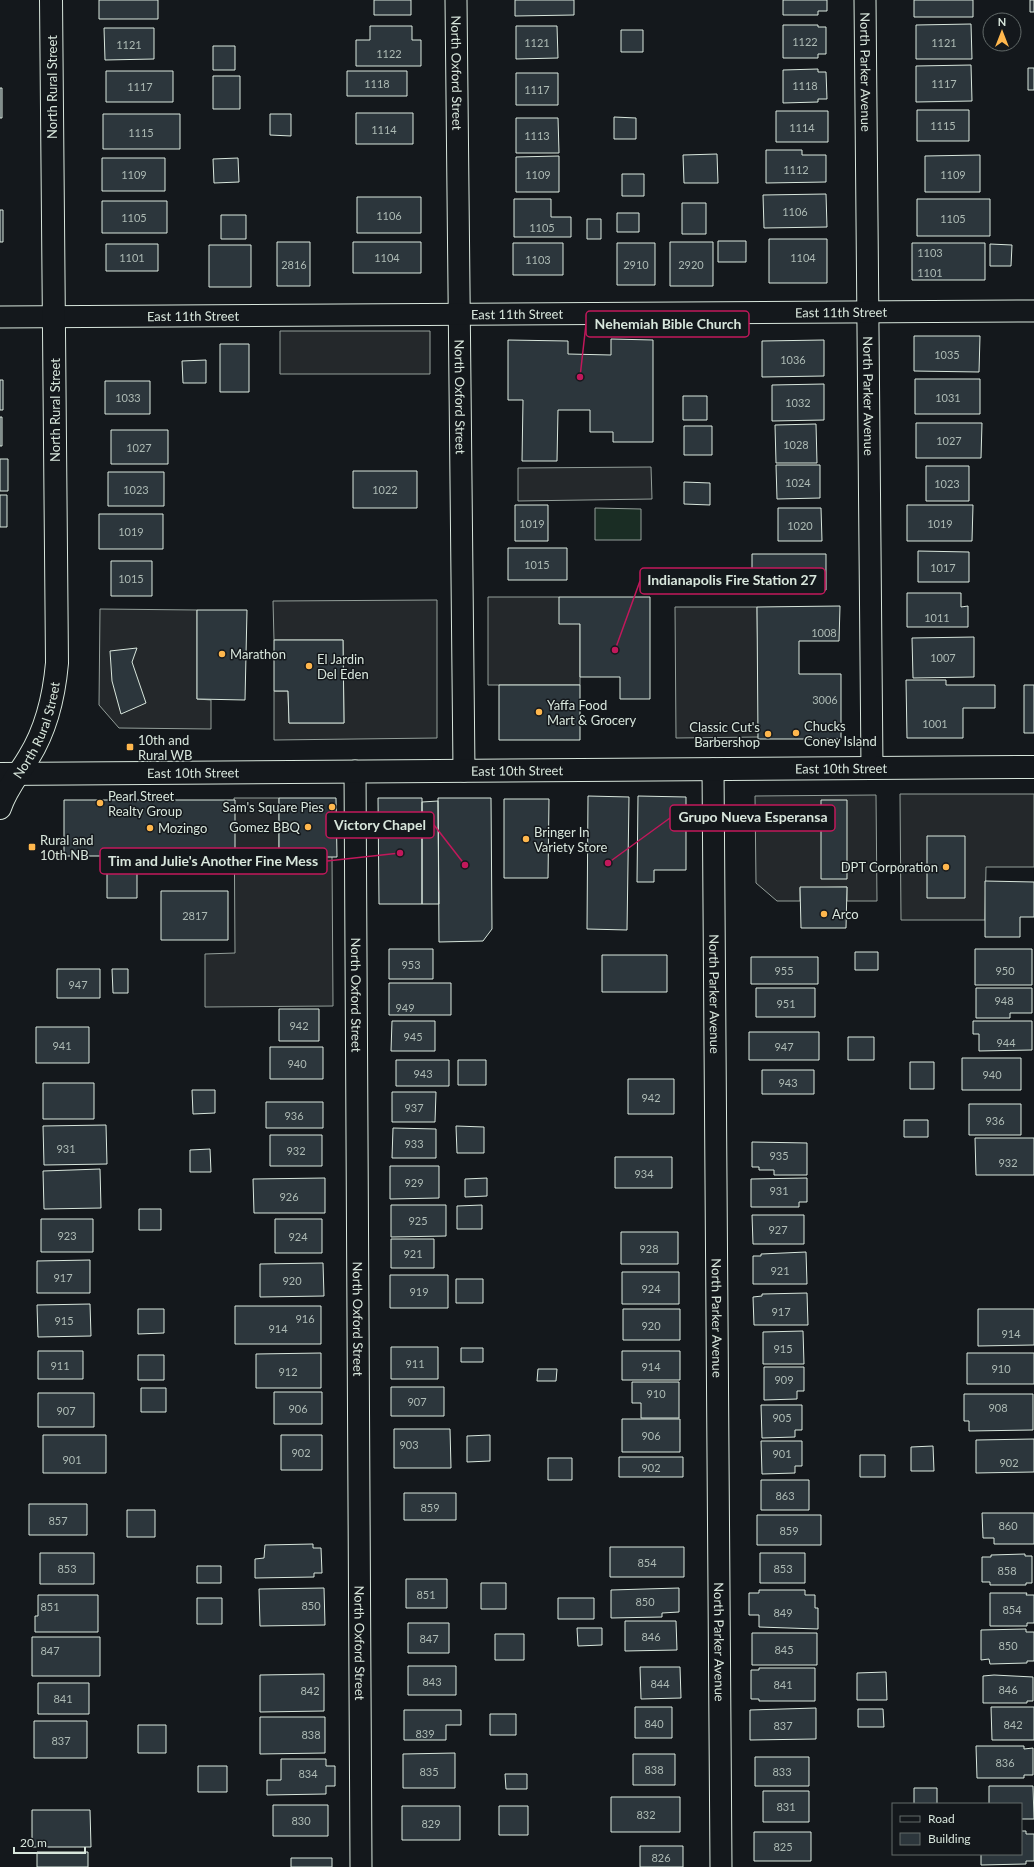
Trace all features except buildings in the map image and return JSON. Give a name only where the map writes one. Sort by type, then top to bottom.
[{"type":"main road","name":"North Rural Street","points":[[0,808],[6,793],[9,774],[43,731],[52,703],[56,670],[51,0]]},
{"type":"main road","name":"East 10th Street","points":[[9,774],[1034,767]]},
{"type":"street","name":"North Oxford Street","points":[[456,0],[464,770]]},
{"type":"street","name":"North Parker Avenue","points":[[865,0],[872,768]]},
{"type":"street","name":"East 11th Street","points":[[0,317],[1034,311]]},
{"type":"street","name":"North Parker Avenue","points":[[714,769],[721,1867]]},
{"type":"street","name":"North Oxford Street","points":[[354,771],[362,1867]]},
{"type":"green space","points":[[595,508],[641,509],[641,540],[595,540]]},
{"type":"shaded area","points":[[280,331],[430,331],[430,374],[280,374]]},
{"type":"shaded area","points":[[651,467],[652,499],[518,501],[518,468]]},
{"type":"shaded area","points":[[488,597],[559,597],[580,624],[580,685],[488,685]]},
{"type":"shaded area","points":[[437,600],[437,738],[274,740],[274,691],[288,691],[289,723],[344,723],[343,640],[274,640],[273,601]]},
{"type":"shaded area","points":[[675,607],[757,607],[759,737],[676,738]]},
{"type":"shaded area","points":[[100,609],[197,610],[197,699],[211,700],[211,729],[119,728],[99,705]]},
{"type":"shaded area","points":[[900,794],[1034,794],[1034,867],[986,867],[985,920],[901,920]]},
{"type":"shaded area","points":[[876,795],[877,901],[847,901],[847,887],[800,888],[800,901],[777,901],[756,883],[755,796]]},
{"type":"shaded area","points":[[234,798],[279,798],[279,857],[332,856],[333,1006],[205,1007],[205,954],[235,953]]},
{"type":"place","name":"Nehemiah Bible Church","points":[[580,377]]},
{"type":"place","name":"Indianapolis Fire Station 27","points":[[615,650]]},
{"type":"place","name":"Marathon","points":[[222,654]]},
{"type":"place","name":"El Jardin Del Eden","points":[[309,666]]},
{"type":"place","name":"Yaffa Food Mart & Grocery","points":[[539,712]]},
{"type":"place","name":"Chucks Coney Island","points":[[796,733]]},
{"type":"place","name":"Classic Cut's Barbershop","points":[[768,734]]},
{"type":"place","name":"10th and Rural WB","points":[[130,747]]},
{"type":"place","name":"Pearl Street Realty Group","points":[[100,803]]},
{"type":"place","name":"Sam's Square Pies","points":[[332,807]]},
{"type":"place","name":"Gomez BBQ","points":[[308,827]]},
{"type":"place","name":"Mozingo","points":[[150,828]]},
{"type":"place","name":"Bringer In Variety Store","points":[[526,839]]},
{"type":"place","name":"Rural and 10th NB","points":[[32,847]]},
{"type":"place","name":"Tim and Julie's Another Fine Mess","points":[[400,853]]},
{"type":"place","name":"Grupo Nueva Esperansa","points":[[608,863]]},
{"type":"place","name":"Victory Chapel","points":[[465,865]]},
{"type":"place","name":"DPT Corporation","points":[[946,867]]},
{"type":"place","name":"Arco","points":[[824,914]]}]
